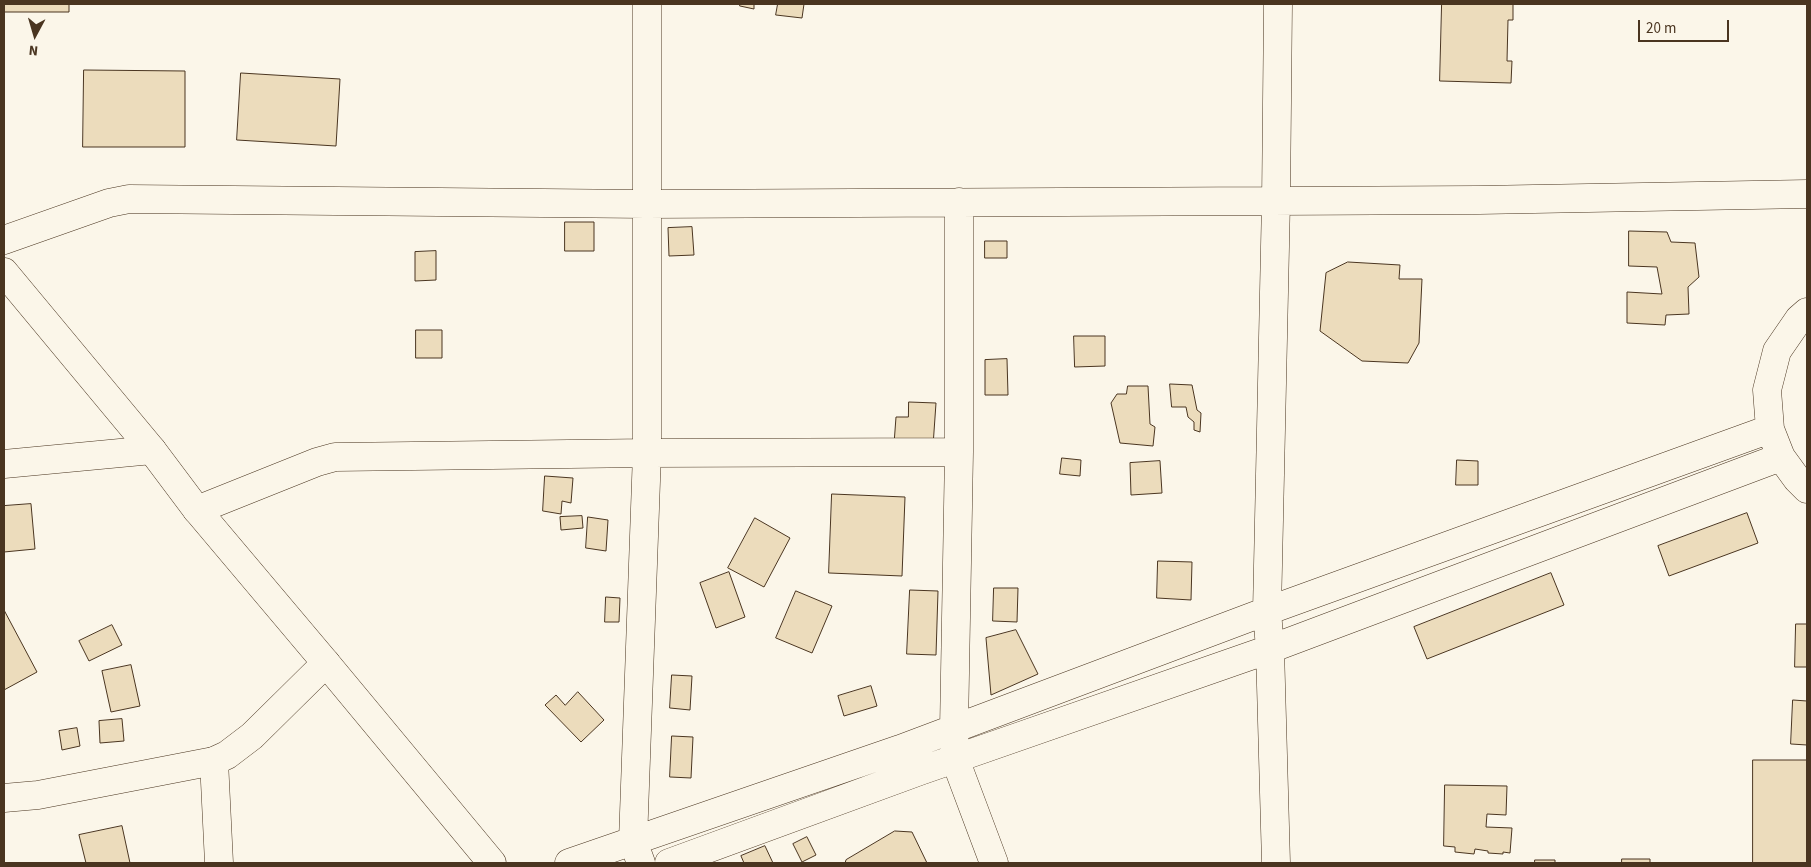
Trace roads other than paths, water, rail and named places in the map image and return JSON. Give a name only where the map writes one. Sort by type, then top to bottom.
[{"type":"main road","points":[[637,852],[647,453],[647,4]]},
{"type":"main road","points":[[1276,863],[1270,649],[1267,611],[1276,201],[1278,4]]},
{"type":"main road","points":[[4,240],[109,203],[129,199],[646,204],[1470,200],[1807,194]]},
{"type":"main road","points":[[958,202],[959,452],[955,759],[994,863]]},
{"type":"main road","points":[[4,272],[152,450],[197,510],[492,863]]},
{"type":"main road","points":[[1807,312],[1799,319],[1777,352],[1767,390],[1770,429],[1781,458],[1807,489]]},
{"type":"main road","points":[[569,863],[637,852],[954,729],[1267,611],[1770,429]]},
{"type":"main road","points":[[4,464],[152,450]]},
{"type":"main road","points":[[197,510],[317,462],[335,458],[647,453],[959,452]]},
{"type":"main road","points":[[669,863],[955,759],[1270,649],[1781,458]]},
{"type":"main road","points":[[4,798],[38,795],[214,761],[227,755],[252,736],[326,663]]},
{"type":"main road","points":[[214,761],[220,863]]}]
